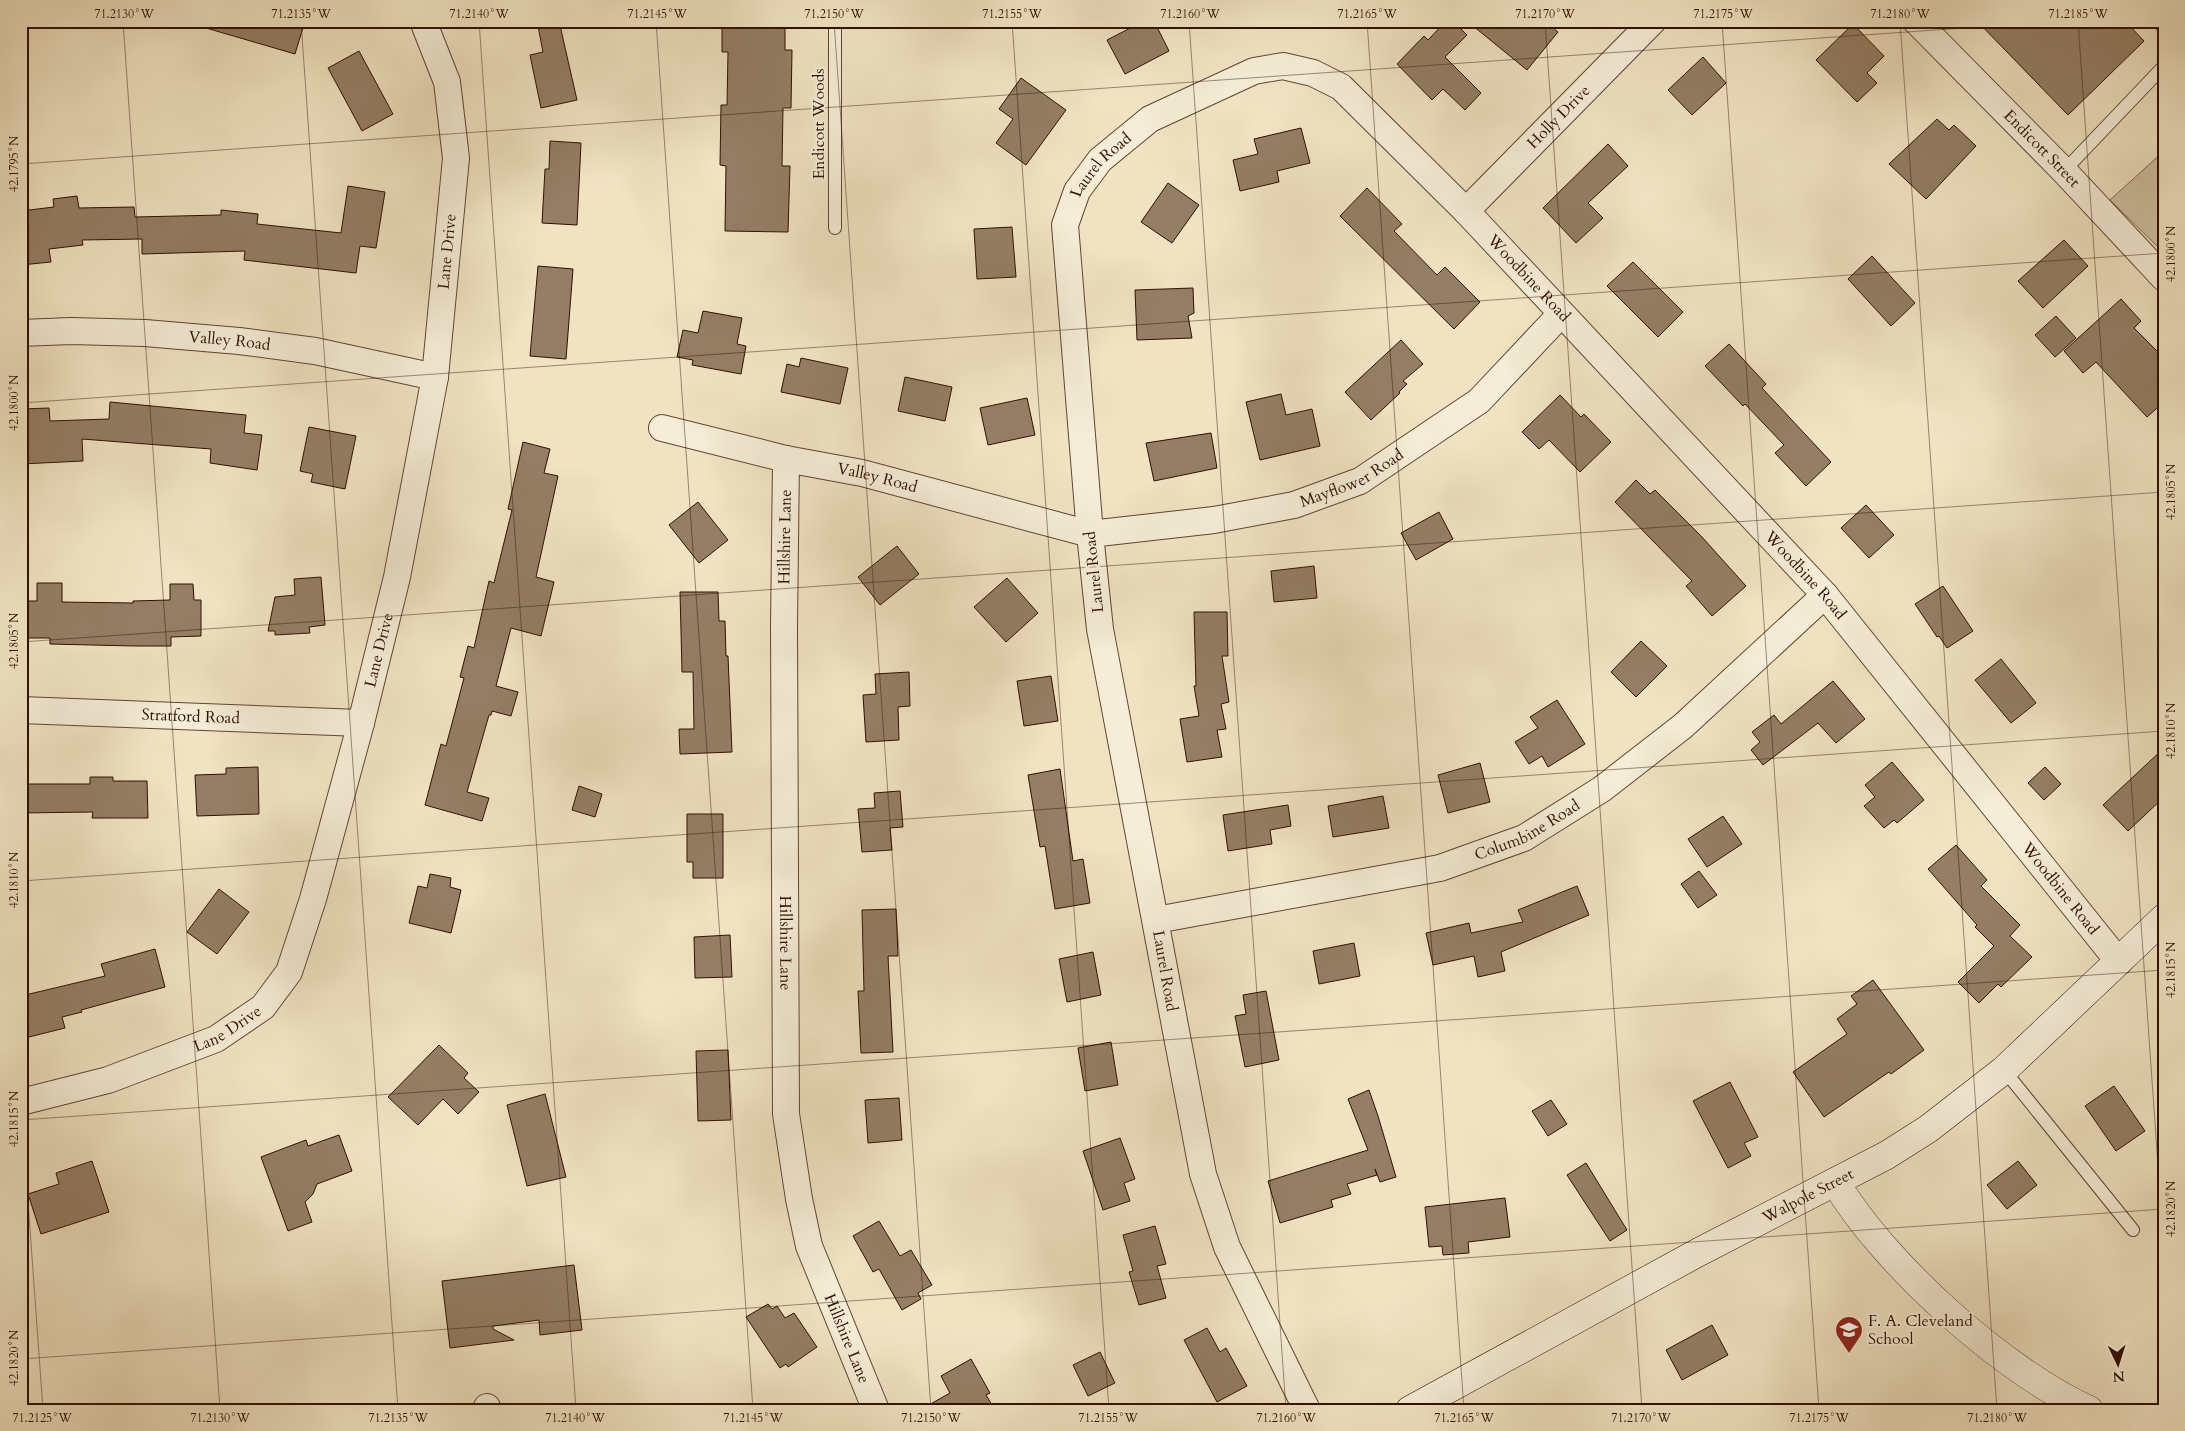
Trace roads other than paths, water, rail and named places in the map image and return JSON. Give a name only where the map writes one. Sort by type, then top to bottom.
[{"type":"main road","name":"Walpole Street","points":[[1410,1410],[1699,1252],[1887,1156],[1928,1129],[2004,1070],[2164,918]]},
{"type":"main road","points":[[1836,1183],[1868,1230],[1952,1315],[2048,1388],[2089,1410]]},
{"type":"street","name":"Lane Drive","points":[[21,1102],[108,1080],[216,1039],[263,1007],[289,972],[312,899],[361,723],[397,577],[435,377],[456,158],[447,82],[423,21]]},
{"type":"street","name":"Holly Drive","points":[[1466,211],[1653,21]]},
{"type":"street","name":"Endicott Street","points":[[1916,21],[2064,171],[2164,278]]},
{"type":"street","name":"Laurel Road","points":[[1307,1410],[1227,1247],[1203,1174],[1193,1128],[1156,920],[1100,628],[1090,534],[1065,225],[1077,191],[1100,160],[1150,119],[1194,96],[1254,71],[1283,66],[1313,73],[1341,87],[1466,211]]},
{"type":"street","name":"Woodbine Road","points":[[1466,211],[1825,595],[2119,962]]},
{"type":"street","name":"Mayflower Road","points":[[1090,534],[1214,520],[1294,505],[1360,481],[1479,401],[1561,314]]},
{"type":"street","name":"Valley Road","points":[[21,333],[71,331],[145,333],[240,341],[315,351],[435,377]]},
{"type":"street","name":"Valley Road","points":[[662,428],[786,459],[862,473],[1090,534]]},
{"type":"street","name":"Hillshire Lane","points":[[786,459],[784,627],[786,1114],[799,1199],[810,1246],[876,1410]]},
{"type":"street","name":"Columbine Road","points":[[1156,920],[1440,868],[1524,838],[1602,789],[1683,726],[1825,595]]},
{"type":"street","name":"Stratford Road","points":[[21,710],[361,723]]},
{"type":"lane","name":"Endicott Woods","points":[[835,21],[835,228]]},
{"type":"lane","points":[[2158,21],[2164,28]]},
{"type":"lane","points":[[2064,171],[2164,66]]},
{"type":"lane","points":[[2004,1070],[2133,1230]]},
{"type":"place","name":"F. A. Cleveland School","points":[[1849,1354]]}]
